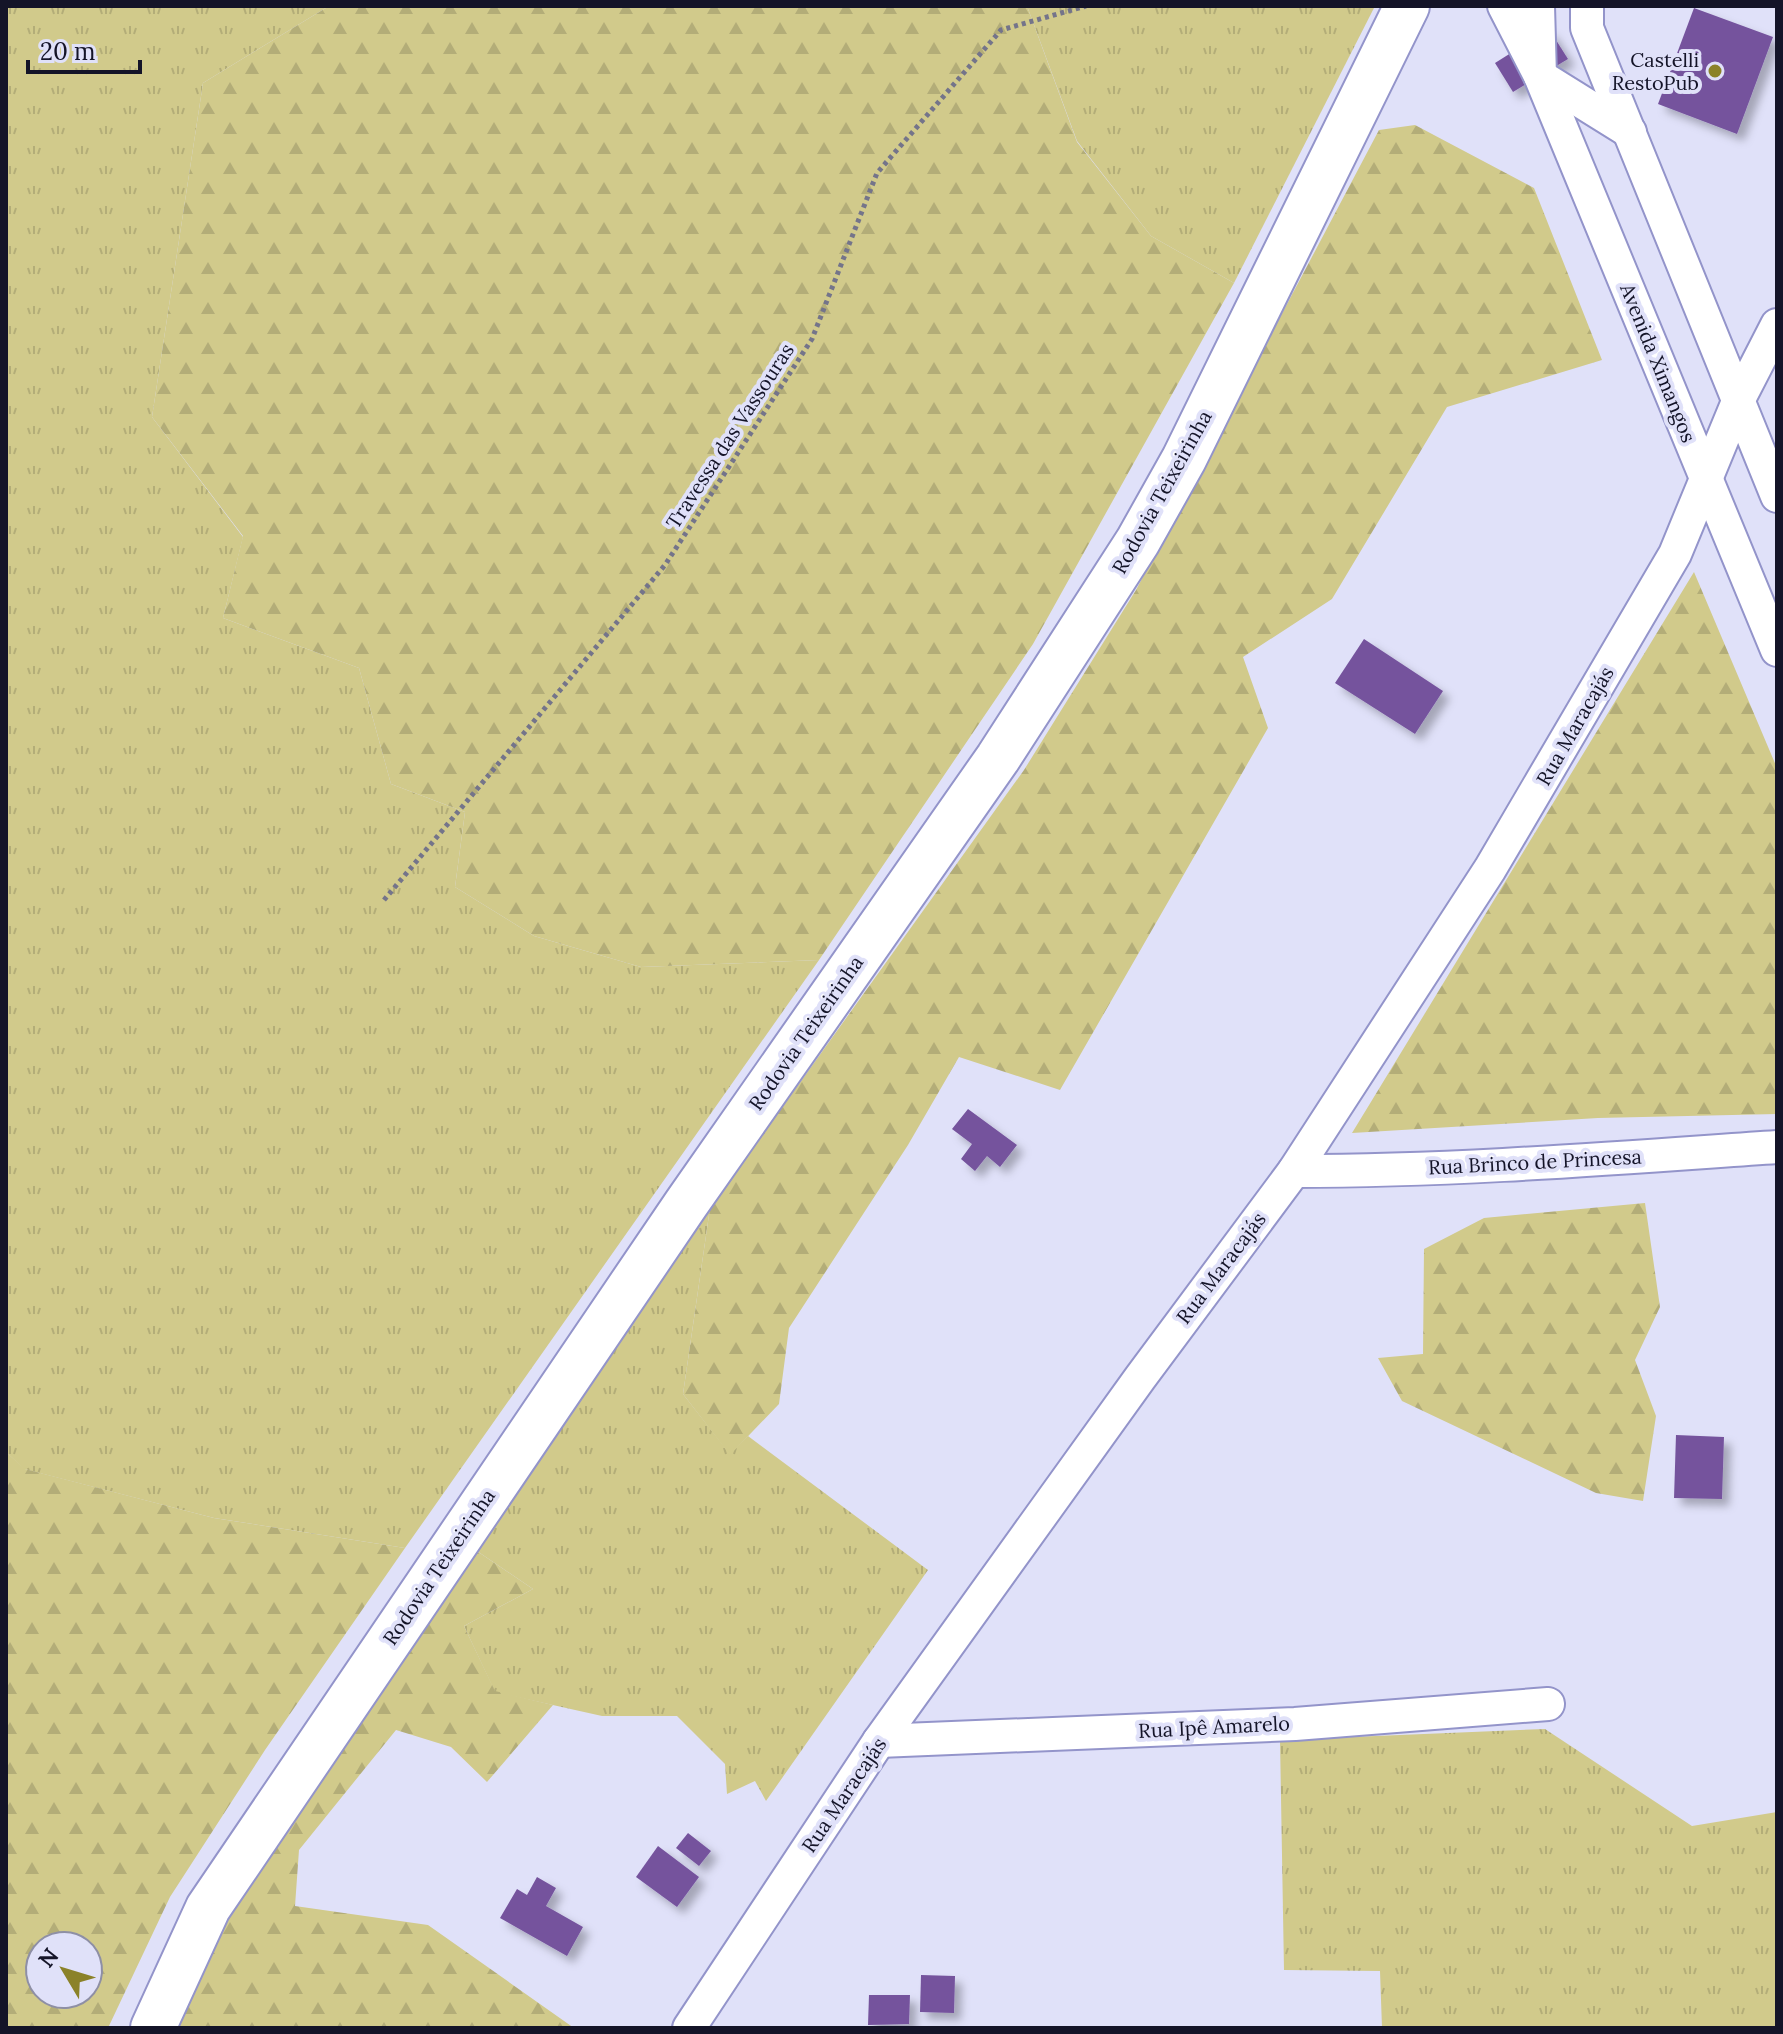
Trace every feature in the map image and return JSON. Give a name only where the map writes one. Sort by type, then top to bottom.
[{"type":"main road","name":"Rodovia Teixeirinha","points":[[153,2028],[208,1908],[686,1204],[998,758],[1138,541],[1184,459],[1407,6]]},
{"type":"street","points":[[1504,6],[1540,76],[1630,132]]},
{"type":"street","name":"Avenida Ximangos","points":[[1538,6],[1540,76],[1777,650]]},
{"type":"street","points":[[1587,6],[1587,28],[1777,496]]},
{"type":"street","name":"Rua Maracajás","points":[[689,2028],[879,1741],[1140,1378],[1294,1171],[1490,869],[1675,554],[1739,399],[1777,325]]},
{"type":"street","name":"Rua Brinco de Princesa","points":[[1294,1171],[1376,1171],[1560,1162],[1777,1147]]},
{"type":"street","name":"Rua Ipê Amarelo","points":[[879,1741],[1295,1724],[1548,1704]]},
{"type":"path","name":"Travessa das Vassouras","points":[[384,900],[665,565],[812,339],[877,173],[1001,30],[1086,6]]},
{"type":"green space","points":[[6,6],[329,6],[203,83],[152,417],[243,537],[223,618],[359,668],[391,784],[465,812],[455,887],[534,936],[641,967],[819,960],[405,1548],[214,1518],[24,1469],[6,1452]]},
{"type":"green space","points":[[329,6],[1027,6],[1077,142],[1151,236],[1234,283],[1033,644],[819,960],[641,967],[534,936],[455,887],[465,812],[391,784],[359,668],[223,618],[243,536],[152,417],[203,83]]},
{"type":"green space","points":[[1027,6],[1375,6],[1234,283],[1151,236],[1077,141]]},
{"type":"green space","points":[[1415,125],[1534,188],[1602,360],[1447,407],[1332,599],[1243,657],[1268,728],[1060,1090],[959,1057],[908,1145],[789,1328],[779,1404],[730,1455],[683,1394],[710,1208],[1024,770],[1136,590],[1379,130]]},
{"type":"green space","points":[[1694,572],[1777,768],[1777,1114],[1598,1118],[1352,1133]]},
{"type":"green space","points":[[1645,1203],[1660,1307],[1635,1360],[1656,1416],[1643,1501],[1596,1493],[1402,1401],[1378,1358],[1423,1354],[1424,1249],[1484,1218]]},
{"type":"green space","points":[[710,1208],[683,1394],[730,1454],[748,1436],[928,1570],[766,1801],[755,1781],[727,1794],[725,1764],[677,1716],[602,1716],[495,1692],[464,1626],[533,1589],[474,1549]]},
{"type":"green space","points":[[6,1452],[25,1469],[214,1518],[405,1548],[265,1750],[170,1897],[108,2028],[6,2028]]},
{"type":"green space","points":[[474,1549],[533,1589],[464,1626],[495,1691],[553,1705],[487,1782],[451,1747],[396,1730],[299,1850],[295,1906],[428,1925],[574,2028],[176,2028],[228,1915]]},
{"type":"green space","points":[[1545,1729],[1692,1826],[1777,1812],[1777,2028],[1382,2028],[1380,1971],[1284,1970],[1280,1740]]},
{"type":"building","name":"Castelli RestoPub","points":[[1694,8],[1773,37],[1737,134],[1658,104]]},
{"type":"building","points":[[1549,29],[1568,59],[1513,92],[1495,63]]},
{"type":"building","points":[[1364,639],[1443,691],[1415,734],[1335,683]]},
{"type":"building","points":[[968,1109],[1017,1145],[1000,1167],[987,1156],[975,1171],[961,1159],[972,1144],[952,1129]]},
{"type":"building","points":[[1676,1435],[1724,1437],[1722,1499],[1674,1498]]},
{"type":"building","points":[[688,1833],[711,1851],[699,1866],[676,1848]]},
{"type":"building","points":[[658,1846],[699,1877],[677,1907],[636,1877]]},
{"type":"building","points":[[537,1877],[556,1888],[546,1906],[583,1927],[567,1956],[500,1918],[517,1889],[527,1895]]},
{"type":"building","points":[[921,1975],[955,1976],[954,2013],[920,2012]]},
{"type":"building","points":[[869,1995],[910,1995],[909,2024],[868,2025]]},
{"type":"place","name":"Castelli RestoPub","points":[[1715,71]]}]
